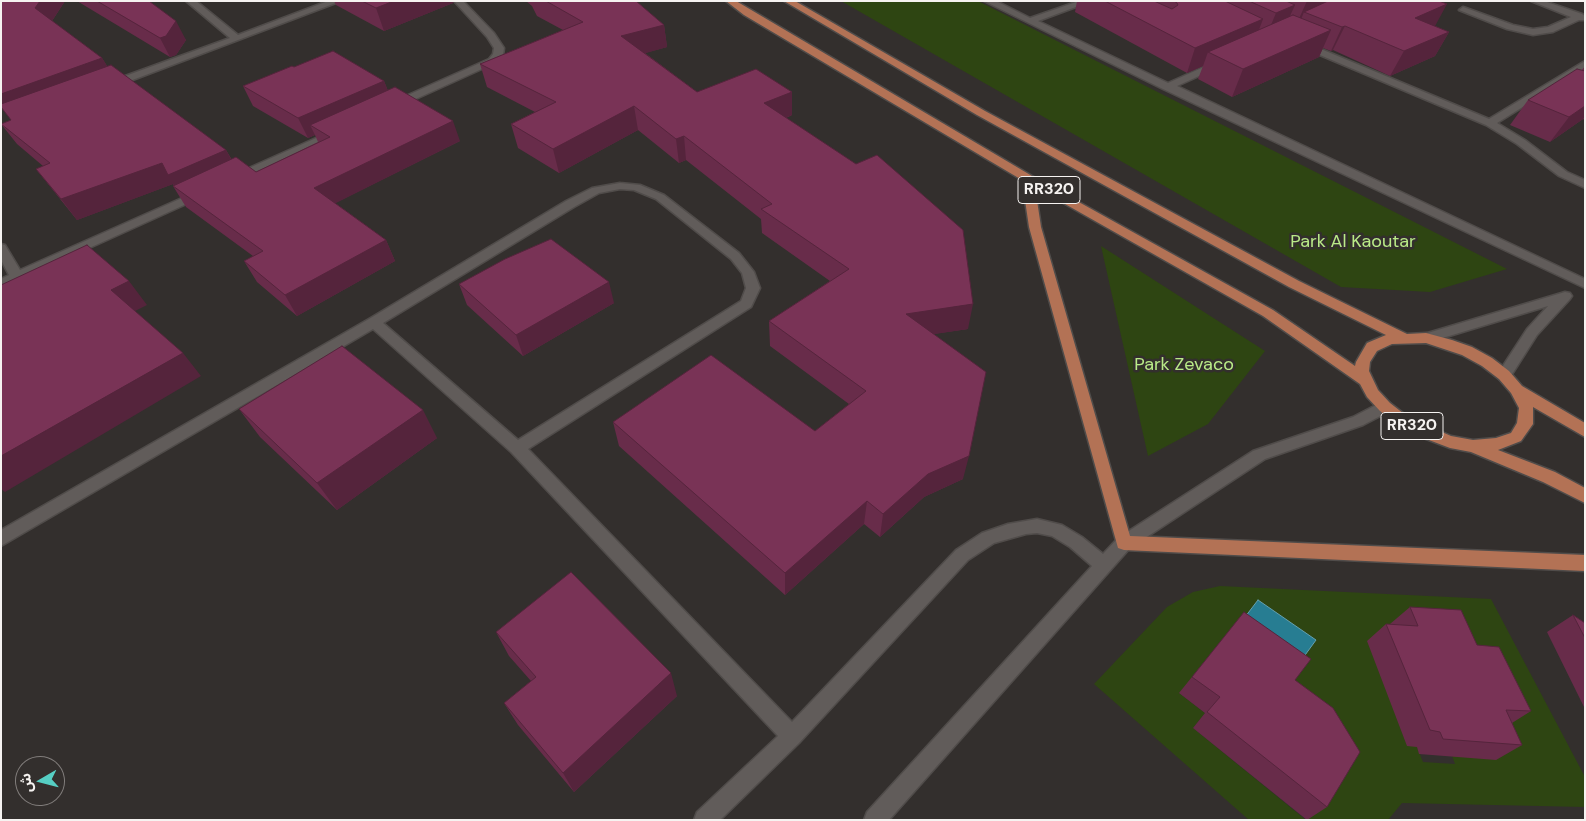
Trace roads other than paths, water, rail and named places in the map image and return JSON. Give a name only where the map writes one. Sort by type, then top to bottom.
[{"type":"main road","name":"RR320","points":[[730,1],[747,13],[1028,178],[1268,313],[1366,381]]},
{"type":"main road","name":"RR320","points":[[788,1],[981,113],[1294,284],[1402,337]]},
{"type":"main road","points":[[1028,178],[1034,226],[1124,543],[1585,563]]},
{"type":"main road","name":"RR320","points":[[1473,446],[1497,444],[1516,437],[1525,424],[1526,408],[1517,390],[1504,375],[1487,362],[1467,351],[1426,338],[1402,337],[1385,340],[1372,347],[1363,362],[1362,371],[1366,381],[1372,393],[1385,407],[1403,421],[1426,433],[1450,442],[1473,446],[1549,477],[1585,496]]},
{"type":"main road","name":"RR320","points":[[1517,390],[1585,430]]},
{"type":"street","points":[[190,1],[236,38]]},
{"type":"street","points":[[100,88],[337,1]]},
{"type":"street","points":[[385,110],[492,61],[498,55],[499,48],[496,42],[458,1]]},
{"type":"street","points":[[988,1],[1167,87],[1583,281],[1565,296],[1532,332],[1504,375]]},
{"type":"street","points":[[1029,21],[1088,1]]},
{"type":"street","points":[[1535,1],[1582,18]]},
{"type":"street","points":[[1463,10],[1510,27],[1533,32],[1550,30],[1582,18]]},
{"type":"street","points":[[1290,39],[1490,123],[1521,142],[1563,174],[1585,185]]},
{"type":"street","points":[[1167,87],[1231,59]]},
{"type":"street","points":[[1490,123],[1585,64]]},
{"type":"street","points":[[1551,85],[1568,91]]},
{"type":"street","points":[[1,284],[349,126]]},
{"type":"street","points":[[1,539],[374,322],[596,190],[608,187],[636,187],[660,197],[735,256],[748,272],[753,288],[746,304],[517,448]]},
{"type":"street","points":[[1,248],[17,277]]},
{"type":"street","points":[[1426,338],[1498,318],[1565,296]]},
{"type":"street","points":[[374,322],[517,448],[792,736]]},
{"type":"street","points":[[875,820],[1124,543],[1259,455],[1358,421],[1385,407]]},
{"type":"street","points":[[706,820],[792,736],[962,555],[988,538],[1008,531],[1037,526],[1056,530],[1076,542],[1103,565]]},
{"type":"water","points":[[1258,600],[1316,640],[1300,662],[1242,621]]},
{"type":"park label","name":"Park Al Kaoutar","points":[[1353,242]]},
{"type":"park label","name":"Park Zevaco","points":[[1184,365]]}]
